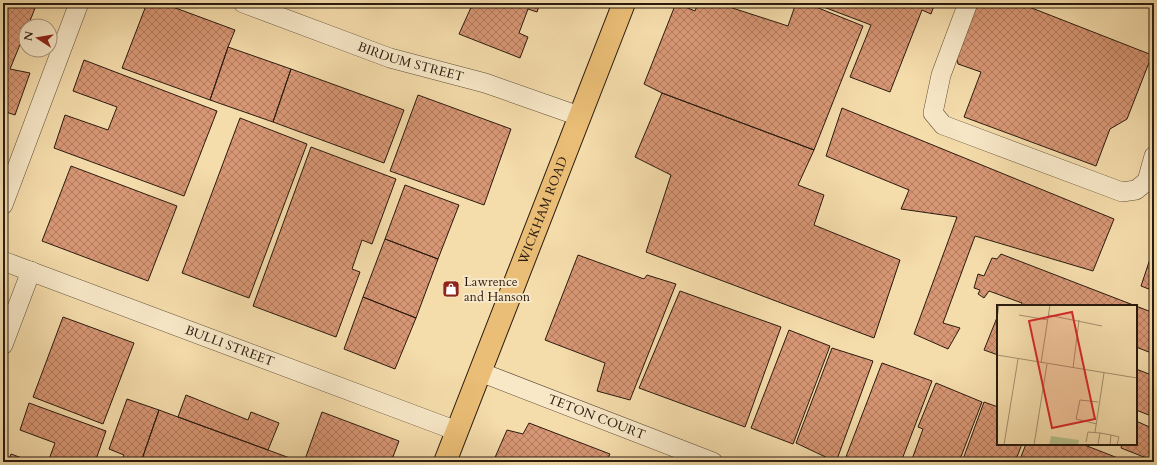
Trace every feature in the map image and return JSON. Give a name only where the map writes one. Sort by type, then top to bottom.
[{"type":"main road","name":"WICKHAM ROAD","points":[[445,462],[624,3]]},
{"type":"street","points":[[3,205],[79,3]]},
{"type":"street","name":"BIRDUM STREET","points":[[243,3],[390,58],[485,83],[579,116]]},
{"type":"street","points":[[968,3],[941,75],[933,113],[943,125],[1122,192],[1136,190],[1147,181],[1154,156]]},
{"type":"street","name":"BULLI STREET","points":[[3,261],[457,431]]},
{"type":"street","points":[[3,345],[31,272]]},
{"type":"street","name":"TETON COURT","points":[[480,372],[713,462]]},
{"type":"building","points":[[3,3],[37,3],[31,18],[18,18],[18,50],[10,69],[30,73],[15,115],[3,111]]},
{"type":"building","points":[[147,3],[162,3],[235,30],[210,100],[122,68]]},
{"type":"building","points":[[473,3],[540,3],[537,12],[528,9],[519,33],[528,37],[520,58],[459,34]]},
{"type":"building","points":[[676,3],[695,11],[698,3],[717,3],[788,26],[796,3],[806,3],[863,26],[814,150],[662,93],[644,84]]},
{"type":"building","points":[[813,3],[935,3],[931,14],[922,10],[890,92],[850,77],[871,25]]},
{"type":"building","points":[[975,3],[1019,3],[1152,55],[1127,119],[1110,129],[1096,166],[964,117],[981,72],[958,64],[955,52]]},
{"type":"building","points":[[228,47],[291,69],[273,122],[210,100]]},
{"type":"building","points":[[84,60],[217,111],[184,196],[54,148],[65,115],[108,130],[117,107],[73,91]]},
{"type":"building","points":[[291,69],[404,110],[384,163],[273,122]]},
{"type":"building","points":[[662,93],[814,150],[798,185],[824,195],[814,225],[900,260],[874,338],[646,252],[671,175],[635,157]]},
{"type":"building","points":[[418,95],[511,129],[484,205],[390,171]]},
{"type":"building","points":[[842,108],[1114,219],[1093,271],[975,236],[943,323],[960,328],[948,349],[914,334],[957,217],[901,209],[909,190],[826,156]]},
{"type":"building","points":[[240,118],[307,144],[249,298],[182,273]]},
{"type":"building","points":[[311,147],[396,179],[372,244],[362,240],[352,269],[360,272],[336,337],[253,306]]},
{"type":"building","points":[[71,166],[177,206],[148,281],[42,241]]},
{"type":"building","points":[[405,185],[459,205],[438,259],[385,239]]},
{"type":"building","points":[[385,239],[438,259],[416,318],[363,297]]},
{"type":"building","points":[[1154,250],[1154,291],[1141,286]]},
{"type":"building","points":[[1001,254],[1133,305],[1021,305],[1022,303],[989,291],[984,298],[978,294],[980,290],[974,288],[978,274],[984,276],[992,258],[997,259]]},
{"type":"building","points":[[578,255],[644,279],[647,275],[676,284],[630,400],[597,391],[605,363],[545,340]]},
{"type":"building","points":[[680,291],[781,327],[745,427],[639,388]]},
{"type":"building","points":[[363,297],[416,318],[395,369],[344,349]]},
{"type":"building","points":[[1137,306],[1154,313],[1154,354],[1137,347]]},
{"type":"building","points":[[63,317],[134,343],[103,424],[33,397]]},
{"type":"building","points":[[997,318],[997,355],[984,350]]},
{"type":"building","points":[[789,330],[830,346],[793,444],[751,428]]},
{"type":"building","points":[[832,348],[873,361],[836,462],[796,443]]},
{"type":"building","points":[[882,363],[932,381],[901,462],[844,462]]},
{"type":"building","points":[[1137,369],[1154,376],[1154,417],[1137,410]]},
{"type":"building","points":[[936,383],[982,402],[959,462],[911,462],[923,429],[918,427]]},
{"type":"building","points":[[186,395],[248,420],[251,412],[279,423],[268,450],[178,417]]},
{"type":"building","points":[[127,399],[159,410],[141,462],[121,462],[124,455],[109,449]]},
{"type":"building","points":[[984,402],[997,407],[997,445],[1022,445],[1015,462],[962,462]]},
{"type":"building","points":[[29,403],[106,431],[95,462],[48,462],[55,443],[20,430]]},
{"type":"building","points":[[159,410],[298,461],[141,462]]},
{"type":"building","points":[[322,412],[399,441],[391,462],[304,462]]},
{"type":"building","points":[[1137,421],[1154,429],[1154,461],[1121,448],[1122,445],[1137,445]]},
{"type":"building","points":[[529,423],[610,454],[606,462],[493,462],[507,430],[523,434]]},
{"type":"building","points":[[1026,445],[1085,445],[1128,462],[1019,462]]},
{"type":"building","points":[[11,454],[33,462],[8,462]]},
{"type":"place","name":"Lawrence and Hanson","points":[[451,289]]}]
